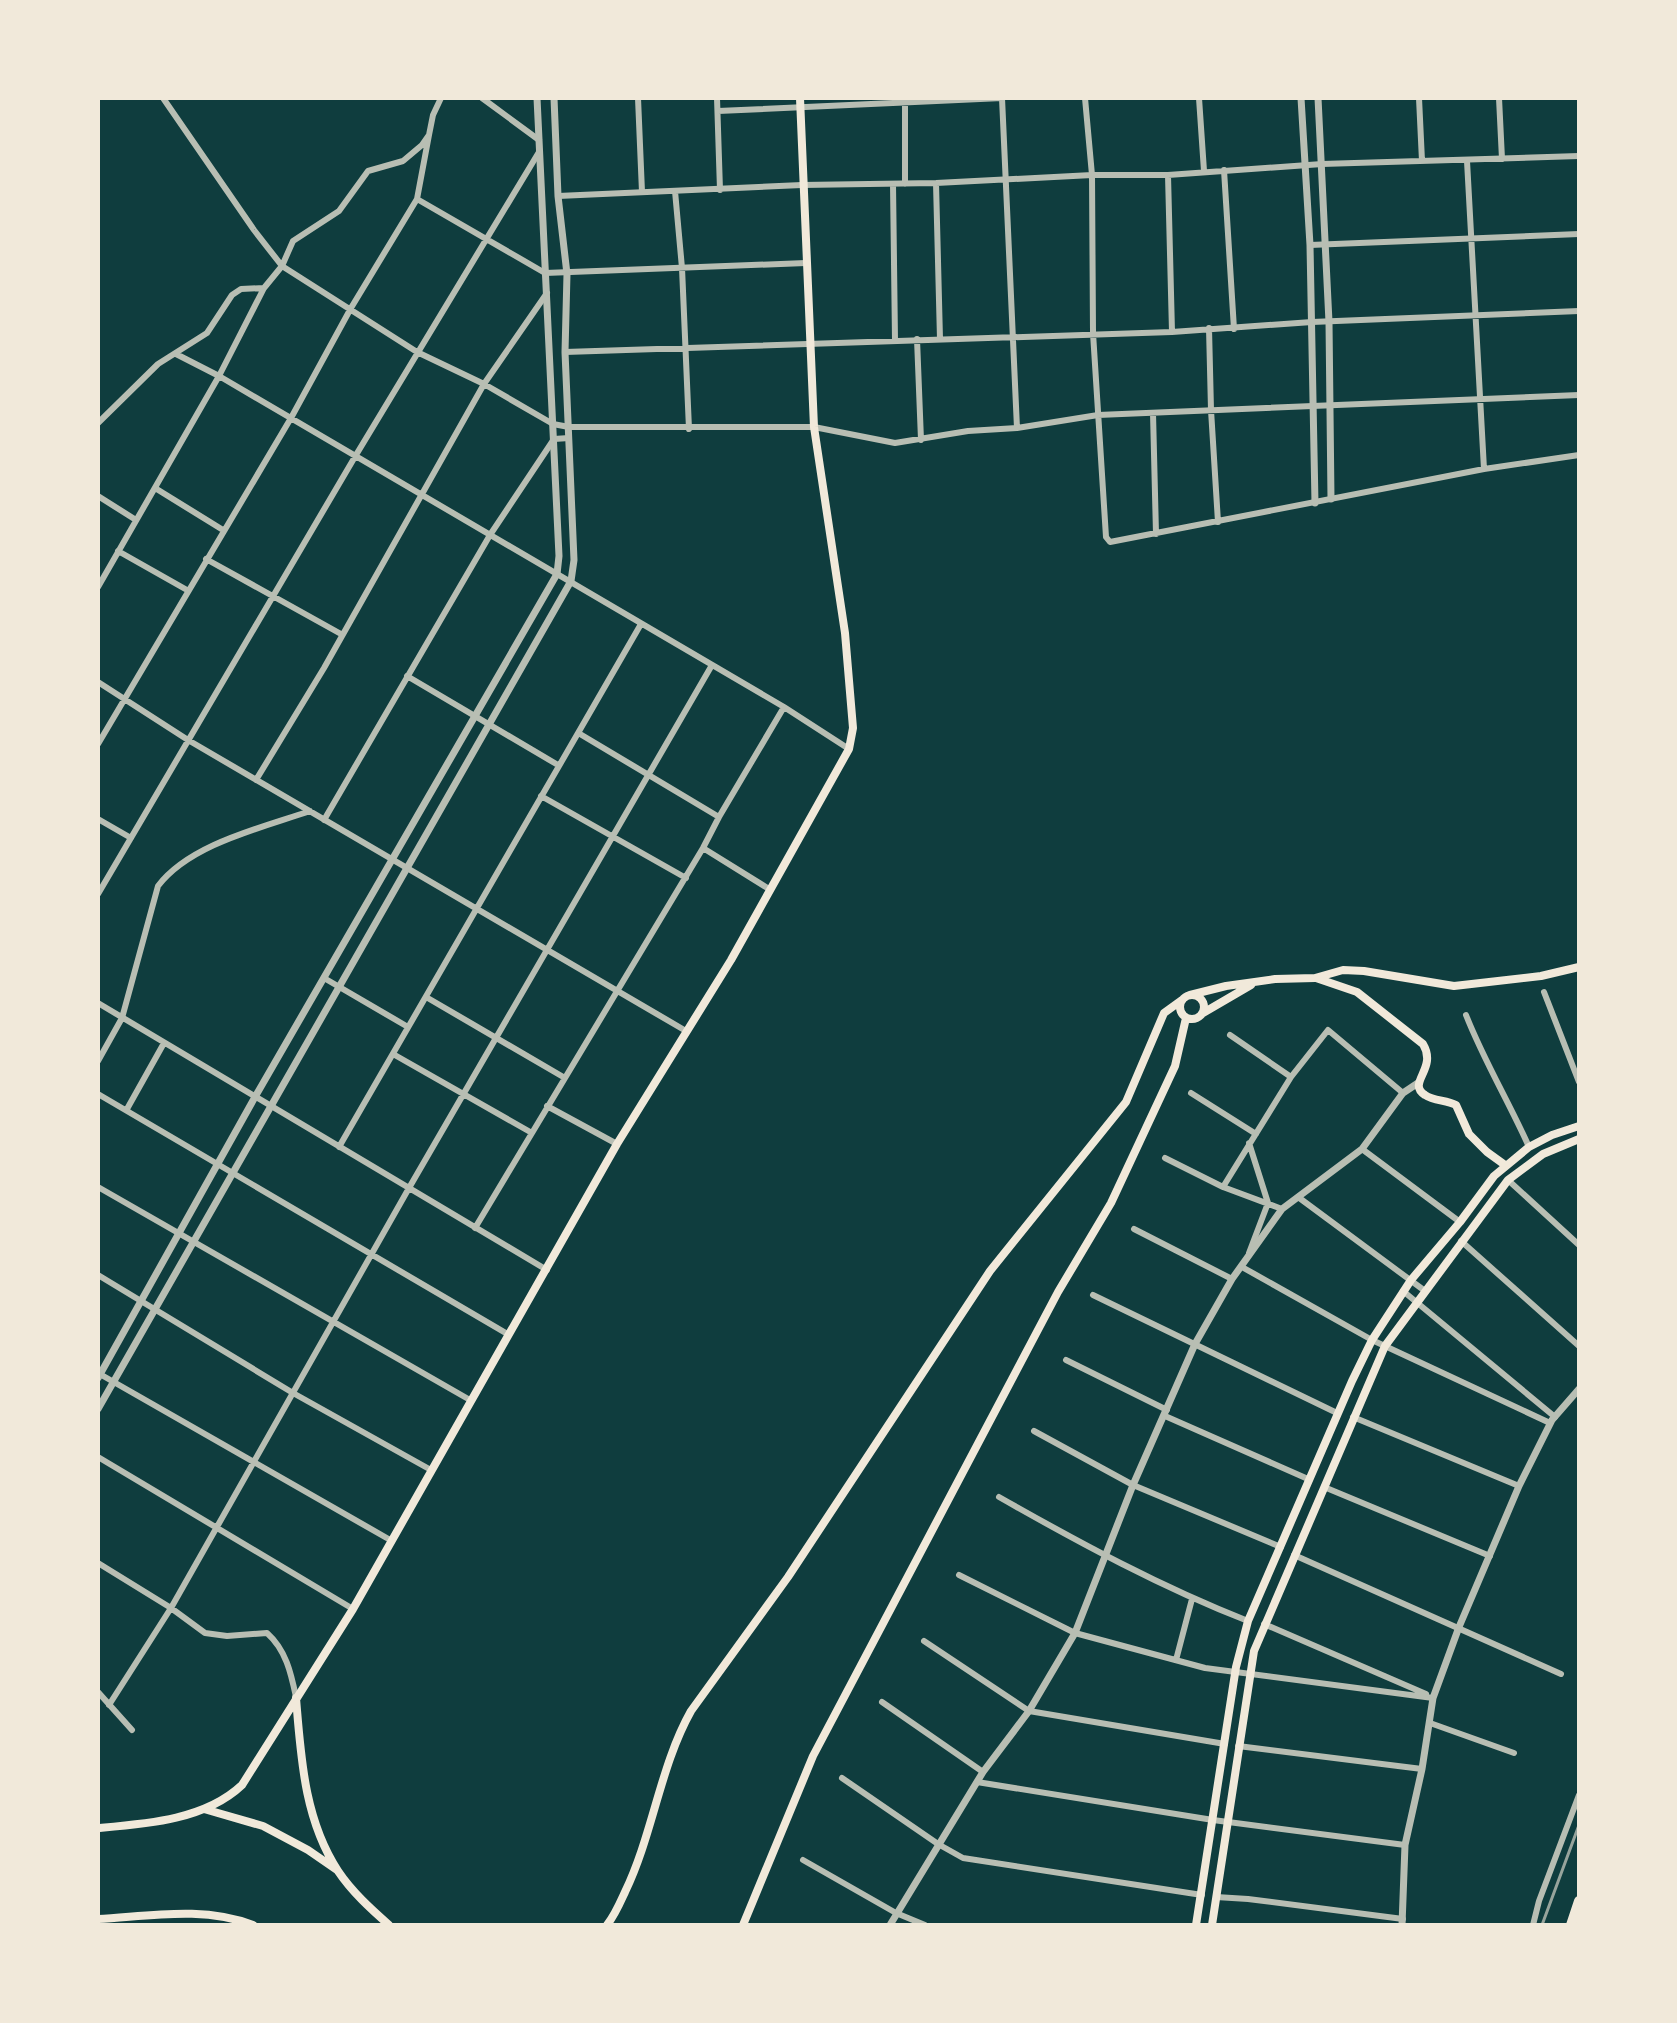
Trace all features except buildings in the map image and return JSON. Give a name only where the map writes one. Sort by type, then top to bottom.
[{"type":"highway","points":[[1571,1925],[1579,1901]]},
{"type":"main road","points":[[98,1828],[192,1814],[230,1796],[242,1785],[353,1609],[617,1144],[731,960],[849,749],[853,728],[845,633],[814,427],[800,102]]},
{"type":"main road","points":[[607,1925],[648,1838],[680,1730],[691,1711],[788,1577],[990,1271],[1126,1102],[1164,1013],[1186,997],[1259,981],[1315,978],[1343,970],[1454,986],[1541,976],[1579,967]]},
{"type":"main road","points":[[1315,978],[1357,992],[1423,1044],[1429,1063],[1418,1083],[1423,1094],[1456,1105],[1469,1134],[1505,1165]]},
{"type":"main road","points":[[1159,1025],[1184,1016],[1194,1020],[1259,981]]},
{"type":"main road","points":[[1182,1045],[1202,1015],[1204,1004],[1199,997],[1186,997]]},
{"type":"main road","points":[[743,1925],[813,1756],[1058,1292],[1111,1203],[1175,1066],[1182,1045],[1184,1016],[1179,1007],[1186,997]]},
{"type":"main road","points":[[1196,1925],[1236,1672],[1248,1621],[1282,1548],[1337,1413],[1372,1340],[1403,1291],[1484,1188],[1505,1165],[1529,1147],[1579,1126]]},
{"type":"main road","points":[[1212,1925],[1254,1651],[1385,1346],[1508,1180],[1543,1154],[1578,1140]]},
{"type":"main road","points":[[296,1697],[304,1783],[320,1835],[338,1870],[363,1902],[389,1925]]},
{"type":"main road","points":[[204,1809],[263,1826],[338,1870]]},
{"type":"main road","points":[[98,1919],[195,1913],[227,1915],[253,1925]]},
{"type":"street","points":[[163,98],[282,266],[417,352],[484,384],[553,424],[569,427],[689,429],[814,427],[895,443],[1098,415],[1579,395]]},
{"type":"street","points":[[98,744],[417,199],[433,115],[441,98]]},
{"type":"street","points":[[482,98],[539,140]]},
{"type":"street","points":[[392,1541],[99,1375],[255,1097],[557,574],[559,556],[537,98]]},
{"type":"street","points":[[98,1409],[571,581],[574,560],[565,352],[567,274],[558,196],[554,98]]},
{"type":"street","points":[[638,98],[642,192]]},
{"type":"street","points":[[717,98],[720,190]]},
{"type":"street","points":[[718,111],[800,102],[1002,98],[1017,428]]},
{"type":"street","points":[[1086,98],[1092,175],[1093,333],[1098,415],[1106,537],[1114,543],[1484,469],[1579,455]]},
{"type":"street","points":[[1199,98],[1204,171]]},
{"type":"street","points":[[1301,98],[1310,245],[1315,503]]},
{"type":"street","points":[[1318,98],[1329,322],[1331,499]]},
{"type":"street","points":[[1419,98],[1422,161]]},
{"type":"street","points":[[1499,98],[1502,159]]},
{"type":"street","points":[[905,100],[905,184]]},
{"type":"street","points":[[98,587],[219,376],[264,288],[282,266],[293,241],[339,211],[368,171],[403,161],[429,135]]},
{"type":"street","points":[[98,894],[417,352],[539,152]]},
{"type":"street","points":[[558,196],[1004,178],[1168,175],[1322,164],[1579,156]]},
{"type":"street","points":[[1467,161],[1484,469]]},
{"type":"street","points":[[1224,170],[1234,329]]},
{"type":"street","points":[[1168,175],[1172,332]]},
{"type":"street","points":[[936,183],[940,339]]},
{"type":"street","points":[[893,184],[895,340]]},
{"type":"street","points":[[675,191],[682,268],[689,429]]},
{"type":"street","points":[[417,199],[545,273],[806,263]]},
{"type":"street","points":[[1310,245],[1579,234]]},
{"type":"street","points":[[98,423],[158,364],[207,333],[232,295],[241,289],[264,288]]},
{"type":"street","points":[[256,780],[324,668],[484,384],[547,293]]},
{"type":"street","points":[[565,352],[1172,332],[1312,322],[1579,311]]},
{"type":"street","points":[[1209,328],[1218,522]]},
{"type":"street","points":[[917,339],[921,440]]},
{"type":"street","points":[[176,354],[571,581],[849,749]]},
{"type":"street","points":[[1153,413],[1156,534]]},
{"type":"street","points":[[554,439],[569,438]]},
{"type":"street","points":[[324,820],[490,535],[554,439]]},
{"type":"street","points":[[155,488],[223,530]]},
{"type":"street","points":[[98,496],[136,520]]},
{"type":"street","points":[[118,551],[187,590]]},
{"type":"street","points":[[206,559],[341,634]]},
{"type":"street","points":[[339,1147],[641,624]]},
{"type":"street","points":[[109,1705],[171,1608],[409,1188],[712,665]]},
{"type":"street","points":[[407,676],[558,765]]},
{"type":"street","points":[[98,682],[188,740],[686,1031]]},
{"type":"street","points":[[475,1228],[686,878],[784,707]]},
{"type":"street","points":[[580,734],[719,817]]},
{"type":"street","points":[[541,796],[686,878]]},
{"type":"street","points":[[98,1061],[122,1018],[158,886],[170,870],[241,834],[310,811]]},
{"type":"street","points":[[98,819],[131,838]]},
{"type":"street","points":[[703,848],[769,889]]},
{"type":"street","points":[[324,978],[408,1027]]},
{"type":"street","points":[[1544,992],[1579,1082]]},
{"type":"street","points":[[426,997],[565,1078]]},
{"type":"street","points":[[98,1003],[547,1270]]},
{"type":"street","points":[[1466,1015],[1484,1059],[1509,1102],[1529,1147]]},
{"type":"street","points":[[1223,1187],[1291,1077],[1328,1030],[1403,1093]]},
{"type":"street","points":[[1230,1035],[1291,1077]]},
{"type":"street","points":[[127,1109],[164,1043]]},
{"type":"street","points":[[393,1054],[532,1133]]},
{"type":"street","points":[[890,1925],[983,1772],[1029,1711],[1075,1633],[1133,1485],[1195,1344],[1232,1279],[1282,1209],[1362,1149],[1403,1093],[1418,1083]]},
{"type":"street","points":[[1191,1093],[1256,1134]]},
{"type":"street","points":[[98,1094],[509,1335]]},
{"type":"street","points":[[547,1106],[617,1144]]},
{"type":"street","points":[[1244,1264],[1268,1203],[1249,1143]]},
{"type":"street","points":[[1362,1149],[1460,1222]]},
{"type":"street","points":[[1165,1158],[1223,1187],[1282,1209]]},
{"type":"street","points":[[1508,1180],[1579,1245]]},
{"type":"street","points":[[98,1187],[470,1400]]},
{"type":"street","points":[[1298,1197],[1425,1291]]},
{"type":"street","points":[[1134,1229],[1232,1279]]},
{"type":"street","points":[[1461,1241],[1579,1346]]},
{"type":"street","points":[[1244,1264],[1372,1340],[1553,1420]]},
{"type":"street","points":[[98,1275],[293,1393],[431,1470]]},
{"type":"street","points":[[1403,1291],[1553,1420]]},
{"type":"street","points":[[1093,1295],[1337,1413]]},
{"type":"street","points":[[1066,1360],[1166,1413],[1308,1479]]},
{"type":"street","points":[[1216,1897],[1403,1922],[1405,1845],[1422,1769],[1433,1698],[1459,1627],[1519,1486],[1553,1420],[1579,1389]]},
{"type":"street","points":[[1353,1417],[1519,1486]]},
{"type":"street","points":[[1034,1431],[1133,1485],[1282,1548]]},
{"type":"street","points":[[98,1457],[353,1609]]},
{"type":"street","points":[[1324,1487],[1490,1556]]},
{"type":"street","points":[[999,1497],[1104,1556],[1192,1599],[1248,1621]]},
{"type":"street","points":[[1294,1555],[1561,1674]]},
{"type":"street","points":[[98,1563],[205,1633],[227,1636],[267,1633],[278,1643],[290,1669],[296,1697]]},
{"type":"street","points":[[959,1575],[1075,1633],[1205,1668],[1433,1698]]},
{"type":"street","points":[[1176,1660],[1192,1599]]},
{"type":"street","points":[[1264,1624],[1433,1698]]},
{"type":"street","points":[[924,1641],[1029,1711],[1225,1744]]},
{"type":"street","points":[[98,1692],[132,1730]]},
{"type":"street","points":[[882,1702],[983,1772]]},
{"type":"street","points":[[1430,1723],[1514,1753]]},
{"type":"street","points":[[1238,1746],[1422,1769]]},
{"type":"street","points":[[842,1778],[963,1858],[1202,1895]]},
{"type":"street","points":[[977,1782],[1213,1820],[1405,1845]]},
{"type":"street","points":[[1533,1925],[1579,1795]]},
{"type":"street","points":[[803,1860],[896,1913],[925,1925]]},
{"type":"railway","points":[[1542,1925],[1579,1825]]}]
